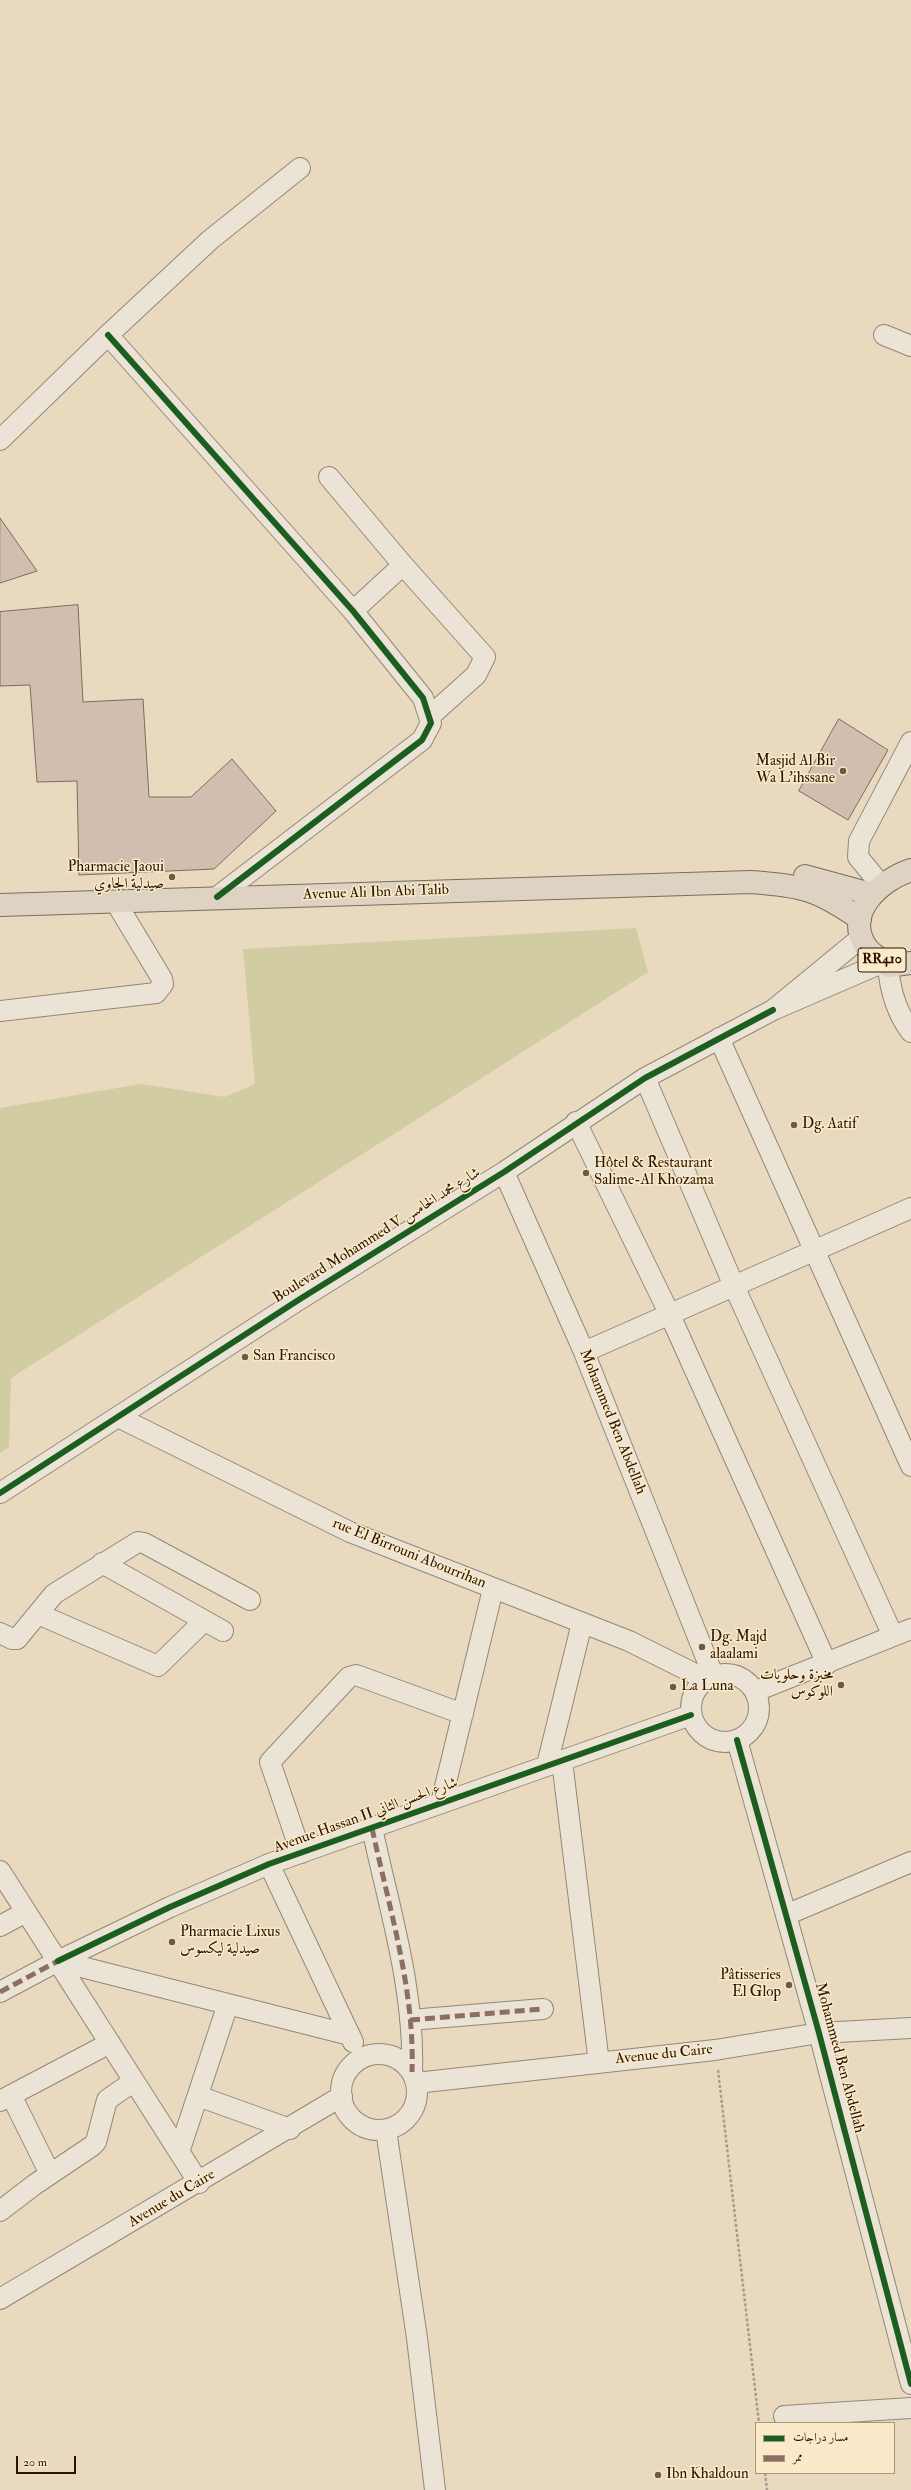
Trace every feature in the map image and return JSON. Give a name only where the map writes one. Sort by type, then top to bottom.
[{"type":"main road","points":[[861,928],[876,889],[899,874],[911,870]]},
{"type":"main road","name":"RR410","points":[[751,882],[792,875],[811,876],[876,889]]},
{"type":"main road","name":"Avenue Ali Ibn Abi Talib","points":[[0,905],[217,897],[751,882]]},
{"type":"main road","name":"RR410","points":[[751,882],[786,885],[819,893],[861,928],[867,948],[886,964],[911,963]]},
{"type":"street","points":[[0,440],[108,335],[210,240],[300,168]]},
{"type":"street","points":[[108,335],[353,611],[423,698],[431,723],[422,740],[217,897]]},
{"type":"street","points":[[884,335],[911,346]]},
{"type":"street","points":[[329,477],[403,565],[485,657],[476,676],[429,718]]},
{"type":"street","points":[[353,611],[403,565]]},
{"type":"street","points":[[876,889],[858,857],[859,841],[911,742]]},
{"type":"street","points":[[0,1011],[156,993],[163,984],[162,979],[115,901]]},
{"type":"street","name":"Boulevard Mohammed V شارع محمد الخامس","points":[[773,1010],[861,928]]},
{"type":"street","points":[[886,964],[889,987],[894,1004],[911,1032]]},
{"type":"street","name":"Boulevard Mohammed V شارع محمد الخامس","points":[[0,1493],[300,1299],[504,1172],[576,1122],[645,1078],[773,1010],[886,964]]},
{"type":"street","points":[[719,1038],[911,1466]]},
{"type":"street","points":[[645,1078],[734,1286],[902,1633],[756,1692]]},
{"type":"street","points":[[576,1122],[670,1315],[827,1664]]},
{"type":"street","name":"Mohammed Ben Abdellah","points":[[504,1172],[584,1352],[709,1677]]},
{"type":"street","points":[[584,1352],[734,1286],[816,1252],[911,1208]]},
{"type":"street","name":"rue El Birrouni Abourrihan","points":[[118,1417],[350,1532],[582,1623],[709,1677]]},
{"type":"street","points":[[0,1633],[12,1640],[17,1639],[54,1594],[129,1546],[138,1542],[144,1543],[250,1600]]},
{"type":"street","points":[[102,1563],[223,1631]]},
{"type":"street","points":[[442,1803],[493,1589]]},
{"type":"street","points":[[38,1614],[158,1666],[204,1621]]},
{"type":"street","points":[[582,1623],[554,1763],[599,2063]]},
{"type":"street","points":[[723,1673],[737,1676],[750,1684],[756,1692],[759,1701],[758,1720],[746,1736],[737,1740],[722,1742],[708,1738],[694,1724],[691,1715],[693,1695],[709,1677],[723,1673]]},
{"type":"street","points":[[301,1853],[270,1762],[349,1677],[356,1675],[463,1714]]},
{"type":"street","name":"Avenue Hassan II شارع الحسن الثاني","points":[[0,1992],[58,1961],[170,1907],[269,1864],[691,1715]]},
{"type":"street","name":"Mohammed Ben Abdellah","points":[[737,1740],[908,2356],[911,2384]]},
{"type":"street","points":[[372,1828],[407,1990],[413,2046],[415,2106],[409,2116],[400,2124],[386,2130],[368,2128],[358,2123],[344,2107],[342,2096],[345,2074],[352,2065],[361,2058],[383,2054],[395,2057],[414,2078]]},
{"type":"street","points":[[786,1914],[911,1862]]},
{"type":"street","points":[[269,1864],[361,2058]]},
{"type":"street","points":[[0,1871],[199,2183]]},
{"type":"street","points":[[0,1926],[26,1912]]},
{"type":"street","points":[[58,1961],[350,2035]]},
{"type":"street","points":[[179,2152],[228,2004]]},
{"type":"street","points":[[410,2020],[543,2009]]},
{"type":"street","name":"Avenue du Caire","points":[[414,2078],[599,2063],[715,2050],[819,2033],[911,2028]]},
{"type":"street","points":[[50,2174],[6,2098],[110,2043]]},
{"type":"street","points":[[2,2204],[50,2174],[96,2142],[107,2100],[134,2081]]},
{"type":"street","points":[[198,2096],[290,2129]]},
{"type":"street","name":"Avenue du Caire","points":[[3,2291],[199,2183],[342,2096]]},
{"type":"street","points":[[386,2130],[417,2338],[435,2490]]},
{"type":"street","points":[[784,2416],[911,2408]]},
{"type":"path","points":[[715,2050],[759,2422]]},
{"type":"path","points":[[765,2474],[767,2490]]},
{"type":"shaded area","points":[[636,928],[648,972],[11,1378],[9,1447],[0,1453],[0,1108],[141,1084],[225,1097],[255,1084],[243,949]]},
{"type":"building","points":[[0,518],[37,571],[0,583]]},
{"type":"building","points":[[78,605],[83,702],[143,699],[149,797],[191,797],[232,759],[276,811],[214,869],[79,875],[77,781],[37,782],[30,685],[0,686],[0,612]]},
{"type":"building","name":"Masjid Al Bir Wa L'ihssane","points":[[839,719],[888,750],[848,820],[799,791]]},
{"type":"marked path","points":[[372,1828],[400,1949],[412,2041],[412,2072]]},
{"type":"marked path","points":[[0,1992],[58,1961]]},
{"type":"marked path","points":[[410,2020],[543,2009]]},
{"type":"cycle path","points":[[108,335],[353,611],[423,698],[431,723],[422,740],[217,897]]},
{"type":"cycle path","points":[[0,1493],[300,1299],[504,1172],[645,1078],[773,1010]]},
{"type":"cycle path","points":[[58,1961],[170,1907],[269,1864],[691,1715]]},
{"type":"cycle path","points":[[737,1740],[819,2033],[911,2384]]},
{"type":"place","name":"Masjid Al Bir Wa L'ihssane","points":[[843,771]]},
{"type":"place","name":"Pharmacie Jaoui صيدلية الجاوي","points":[[172,877]]},
{"type":"place","name":"Dg. Aatif","points":[[794,1125]]},
{"type":"place","name":"Hôtel & Restaurant Salime-Al Khozama","points":[[586,1173]]},
{"type":"place","name":"San Francisco","points":[[245,1357]]},
{"type":"place","name":"Dg. Majd alaalami","points":[[702,1647]]},
{"type":"place","name":"مخبزة وحلويات اللوكوس","points":[[841,1685]]},
{"type":"place","name":"La Luna","points":[[673,1687]]},
{"type":"place","name":"Pharmacie Lixus صيدلية ليكسوس","points":[[172,1942]]},
{"type":"place","name":"Pâtisseries El Glop","points":[[789,1985]]},
{"type":"place","name":"Ibn Khaldoun","points":[[658,2475]]}]
